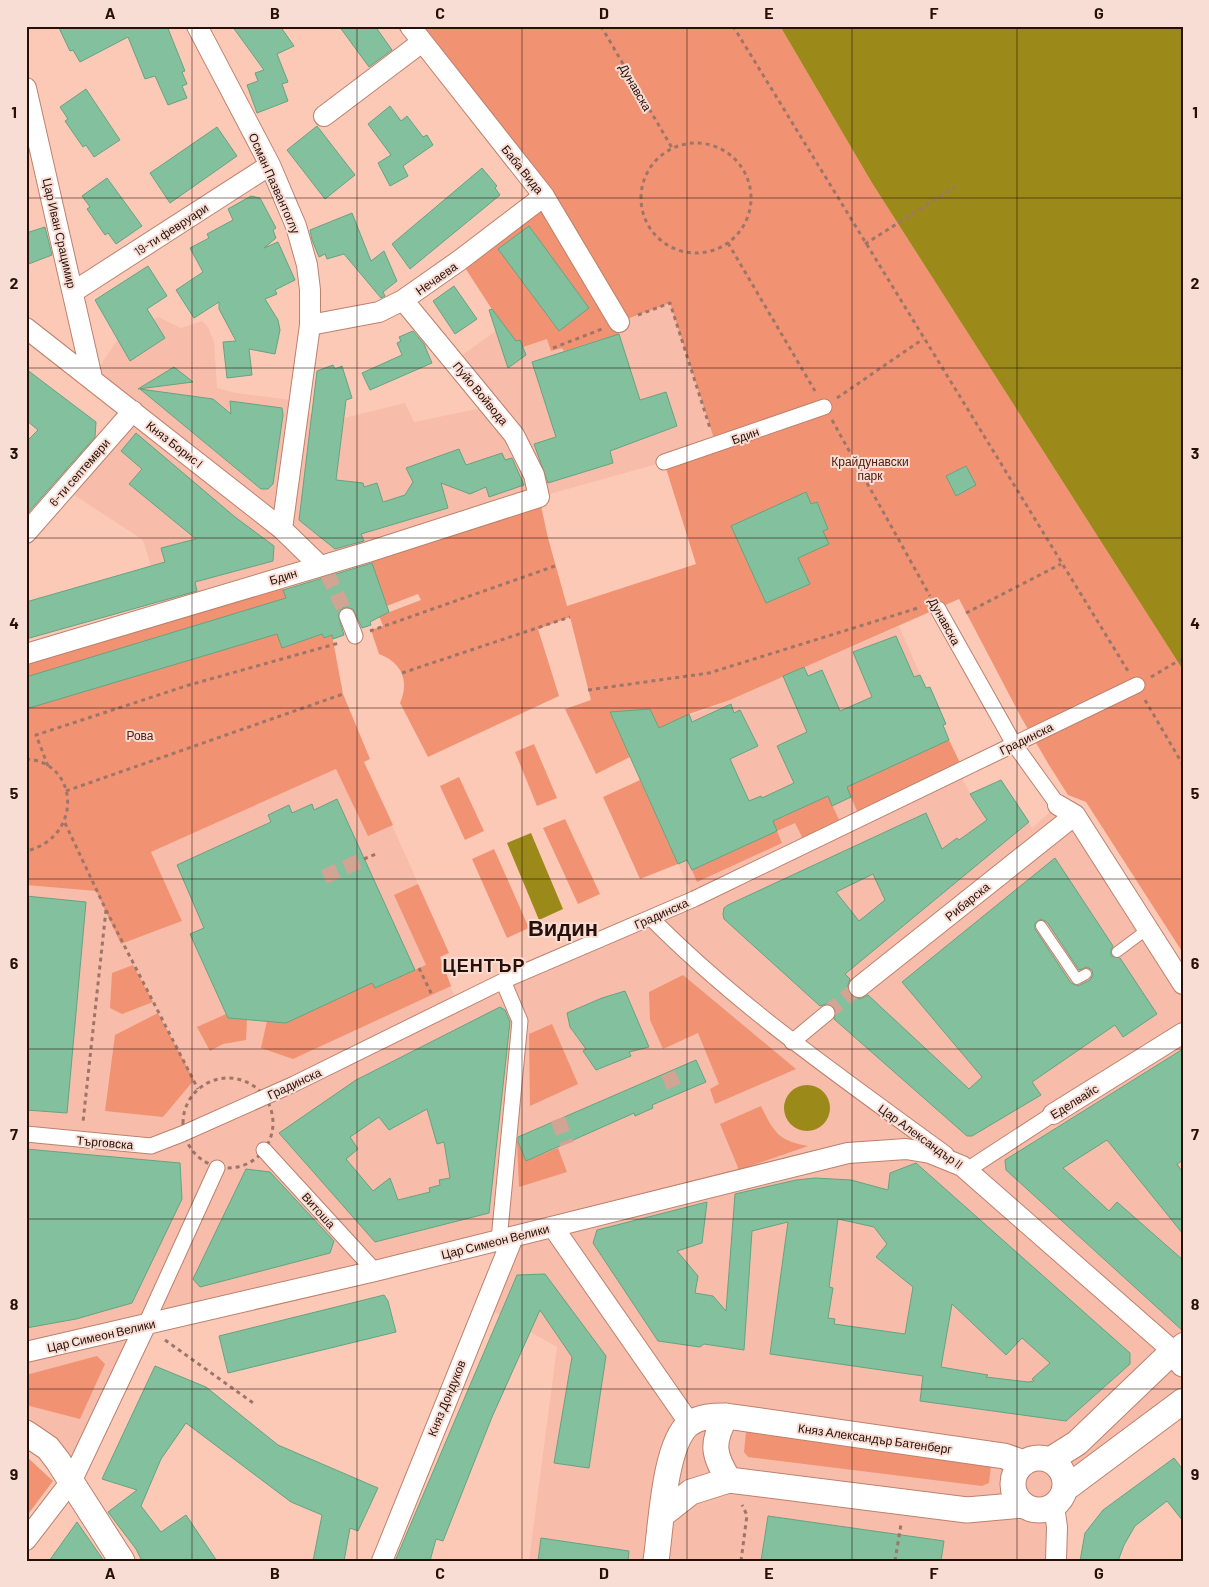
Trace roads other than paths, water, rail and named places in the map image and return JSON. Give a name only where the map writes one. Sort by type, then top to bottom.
[{"type":"street","name":"Осман Пазвантоглу","points":[[197,26],[270,165],[296,226],[307,265],[310,290],[310,325],[282,529]]},
{"type":"street","name":"Баба Вида","points":[[410,26],[544,196],[619,322]]},
{"type":"street","points":[[324,116],[422,42]]},
{"type":"street","name":"Цар Иван Срацимир","points":[[26,88],[92,378]]},
{"type":"street","name":"19-ти февруари","points":[[73,292],[270,165]]},
{"type":"street","name":"Нечаева","points":[[310,325],[379,312],[403,300],[460,260],[544,196]]},
{"type":"street","name":"Пуйо Войвода","points":[[403,300],[514,435],[534,475],[539,497]]},
{"type":"street","name":"Княз Борис I","points":[[26,328],[282,529],[323,568]]},
{"type":"street","name":"Бдин","points":[[664,462],[716,446],[824,407]]},
{"type":"street","name":"6-ти септември","points":[[26,534],[133,411]]},
{"type":"street","name":"Бдин","points":[[26,654],[323,568],[539,497]]},
{"type":"street","name":"Дунавска","points":[[936,606],[1014,744],[1058,805],[1075,815],[1149,928],[1183,984]]},
{"type":"street","points":[[347,616],[354,636]]},
{"type":"street","name":"Градинска","points":[[182,1134],[294,1084],[503,981],[651,918],[1137,685]]},
{"type":"street","name":"Рибарска","points":[[859,987],[1075,815]]},
{"type":"street","name":"Цар Александър II","points":[[651,918],[692,959],[792,1042],[964,1168],[1180,1353]]},
{"type":"street","name":"Княз Дондуков","points":[[382,1561],[506,1238],[520,1021],[503,981]]},
{"type":"street","points":[[792,1042],[827,1013]]},
{"type":"street","name":"Еделвайс","points":[[964,1168],[1183,1033]]},
{"type":"street","name":"Търговска","points":[[26,1134],[151,1146],[182,1134]]},
{"type":"street","name":"Цар Симеон Велики","points":[[26,1352],[145,1326],[375,1271],[848,1153],[906,1148],[930,1153],[964,1168]]},
{"type":"street","name":"Витоша","points":[[264,1150],[375,1271]]},
{"type":"street","points":[[26,1540],[72,1480],[217,1168]]},
{"type":"street","points":[[554,1227],[690,1424],[677,1437],[672,1456],[656,1561]]},
{"type":"street","name":"Княз Александър Батенберг","points":[[690,1424],[707,1417],[726,1416],[1004,1456],[1024,1463],[1036,1458],[1050,1460],[1077,1443],[1180,1353]]},
{"type":"street","points":[[663,1514],[691,1492],[729,1480],[967,1510],[1023,1505],[1038,1511],[1059,1497],[1183,1401]]},
{"type":"street","points":[[726,1416],[718,1431],[716,1446],[717,1461],[729,1480]]},
{"type":"street","points":[[29,1435],[48,1448],[72,1480],[122,1561]]},
{"type":"street","points":[[1050,1460],[1062,1471],[1056,1561]]},
{"type":"street","points":[[1023,1505],[1014,1492],[1013,1484],[1018,1468],[1024,1463]]},
{"type":"lane","points":[[1041,926],[1077,979],[1086,974]]},
{"type":"lane","points":[[1117,952],[1149,928]]},
{"type":"tunnel","points":[[327,573],[347,616]]},
{"type":"tunnel","points":[[324,877],[364,859]]},
{"type":"tunnel","points":[[827,1013],[859,987]]},
{"type":"tunnel","points":[[668,1073],[677,1094]]},
{"type":"tunnel","points":[[558,1119],[567,1144]]},
{"type":"district","name":"Видин","points":[[563,927]]},
{"type":"district","name":"ЦЕНТЪР","points":[[484,965]]},
{"type":"park label","name":"Крайдунавски парк","points":[[870,468]]},
{"type":"park label","name":"Рова","points":[[140,735]]}]
